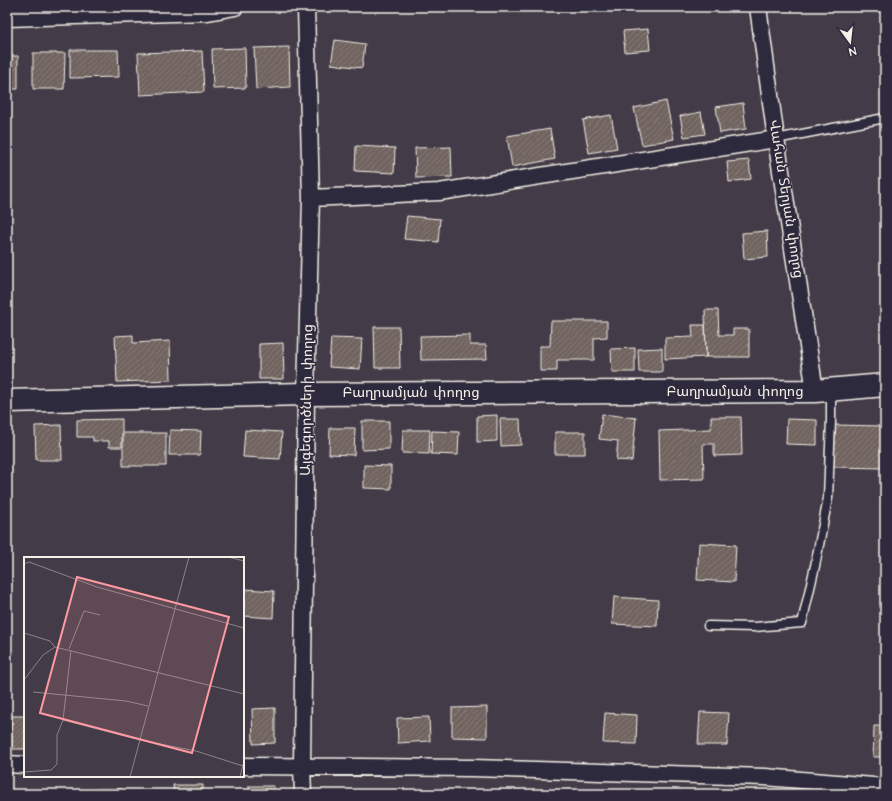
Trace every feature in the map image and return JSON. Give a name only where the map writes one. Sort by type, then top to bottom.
[{"type":"main road","name":"Բաղրամյան փողոց","points":[[7,401],[306,394],[823,391],[885,385]]},
{"type":"street","points":[[7,18],[208,12],[235,7]]},
{"type":"street","name":"Այգեգործների փողոց","points":[[303,794],[302,766],[306,394],[311,198],[306,7]]},
{"type":"street","name":"Վահան Տերյան փողոց","points":[[758,7],[776,139],[823,391]]},
{"type":"street","points":[[311,198],[439,192],[776,139]]},
{"type":"street","points":[[7,764],[24,764]]},
{"type":"street","points":[[244,766],[472,768],[765,777],[885,787]]},
{"type":"lane","points":[[776,139],[885,118]]},
{"type":"lane","points":[[708,626],[755,627],[802,623],[828,498],[831,420],[823,391]]},
{"type":"building","points":[[648,29],[650,50],[625,52],[623,31]]},
{"type":"building","points":[[335,40],[365,44],[362,68],[331,64]]},
{"type":"building","points":[[289,47],[290,87],[256,89],[254,48]]},
{"type":"building","points":[[245,48],[246,88],[213,89],[212,49]]},
{"type":"building","points":[[70,50],[118,50],[119,77],[70,78]]},
{"type":"building","points":[[202,51],[204,92],[140,95],[138,53]]},
{"type":"building","points":[[33,53],[65,53],[64,89],[33,89]]},
{"type":"building","points":[[7,56],[18,56],[18,89],[7,89]]},
{"type":"building","points":[[666,101],[674,139],[642,145],[634,108]]},
{"type":"building","points":[[743,103],[746,129],[720,133],[716,107]]},
{"type":"building","points":[[701,112],[705,134],[684,137],[680,116]]},
{"type":"building","points":[[611,115],[617,148],[589,153],[583,120]]},
{"type":"building","points":[[550,129],[555,159],[512,167],[507,136]]},
{"type":"building","points":[[356,146],[395,148],[394,173],[355,171]]},
{"type":"building","points":[[451,147],[452,177],[416,178],[415,148]]},
{"type":"building","points":[[749,160],[751,179],[729,182],[727,162]]},
{"type":"building","points":[[407,216],[440,219],[438,242],[404,239]]},
{"type":"building","points":[[767,231],[768,257],[744,259],[742,233]]},
{"type":"building","points":[[705,310],[718,310],[719,335],[733,335],[733,329],[749,329],[749,357],[706,357]]},
{"type":"building","points":[[551,321],[607,321],[607,337],[594,338],[594,360],[557,360],[557,371],[540,371],[540,346],[550,346]]},
{"type":"building","points":[[692,325],[705,325],[706,357],[665,359],[665,338],[693,337]]},
{"type":"building","points":[[374,327],[399,327],[400,368],[375,368]]},
{"type":"building","points":[[133,335],[133,343],[170,341],[171,380],[117,382],[115,336]]},
{"type":"building","points":[[470,335],[470,345],[486,345],[487,359],[421,360],[420,336]]},
{"type":"building","points":[[331,338],[362,339],[360,369],[329,367]]},
{"type":"building","points":[[283,343],[284,379],[259,379],[259,344]]},
{"type":"building","points":[[635,348],[635,372],[612,372],[611,349]]},
{"type":"building","points":[[662,348],[662,372],[639,372],[638,349]]},
{"type":"building","points":[[602,414],[636,418],[632,461],[616,460],[618,441],[599,439]]},
{"type":"building","points":[[497,415],[497,441],[477,442],[477,416]]},
{"type":"building","points":[[711,417],[741,417],[742,455],[714,456],[714,444],[703,444],[704,479],[660,480],[659,431],[711,429]]},
{"type":"building","points":[[122,419],[122,447],[109,447],[109,441],[93,441],[93,437],[77,437],[77,420]]},
{"type":"building","points":[[500,419],[520,419],[521,445],[501,446]]},
{"type":"building","points":[[787,419],[817,420],[817,445],[786,444]]},
{"type":"building","points":[[362,421],[389,421],[389,449],[362,450]]},
{"type":"building","points":[[61,425],[62,460],[36,460],[35,426]]},
{"type":"building","points":[[835,425],[883,426],[883,468],[834,467]]},
{"type":"building","points":[[330,428],[355,428],[354,455],[329,454]]},
{"type":"building","points":[[170,430],[201,431],[200,455],[169,455]]},
{"type":"building","points":[[245,430],[282,432],[280,459],[243,457]]},
{"type":"building","points":[[403,430],[430,430],[429,454],[402,453]]},
{"type":"building","points":[[432,431],[459,432],[458,455],[431,454]]},
{"type":"building","points":[[555,432],[585,432],[585,454],[555,454]]},
{"type":"building","points":[[123,433],[166,433],[166,466],[123,466]]},
{"type":"building","points":[[364,465],[391,466],[391,489],[364,488]]},
{"type":"building","points":[[699,543],[736,545],[734,582],[697,580]]},
{"type":"building","points":[[245,589],[274,591],[273,618],[244,616]]},
{"type":"building","points":[[614,597],[658,600],[657,626],[612,624]]},
{"type":"building","points":[[487,707],[487,738],[452,737],[452,708]]},
{"type":"building","points":[[275,708],[275,743],[253,744],[252,709]]},
{"type":"building","points":[[700,712],[729,713],[727,745],[698,745]]},
{"type":"building","points":[[605,713],[637,715],[636,744],[603,743]]},
{"type":"building","points":[[11,716],[24,716],[24,749],[12,749]]},
{"type":"building","points":[[429,717],[430,741],[398,743],[397,718]]},
{"type":"building","points":[[874,726],[885,726],[885,757],[873,757]]},
{"type":"building","points":[[173,785],[203,785],[203,794],[174,794]]},
{"type":"building","points":[[249,786],[274,786],[274,794],[249,794]]},
{"type":"building","points":[[96,789],[122,789],[122,794],[96,794]]},
{"type":"building","points":[[11,793],[42,793],[11,794]]}]
